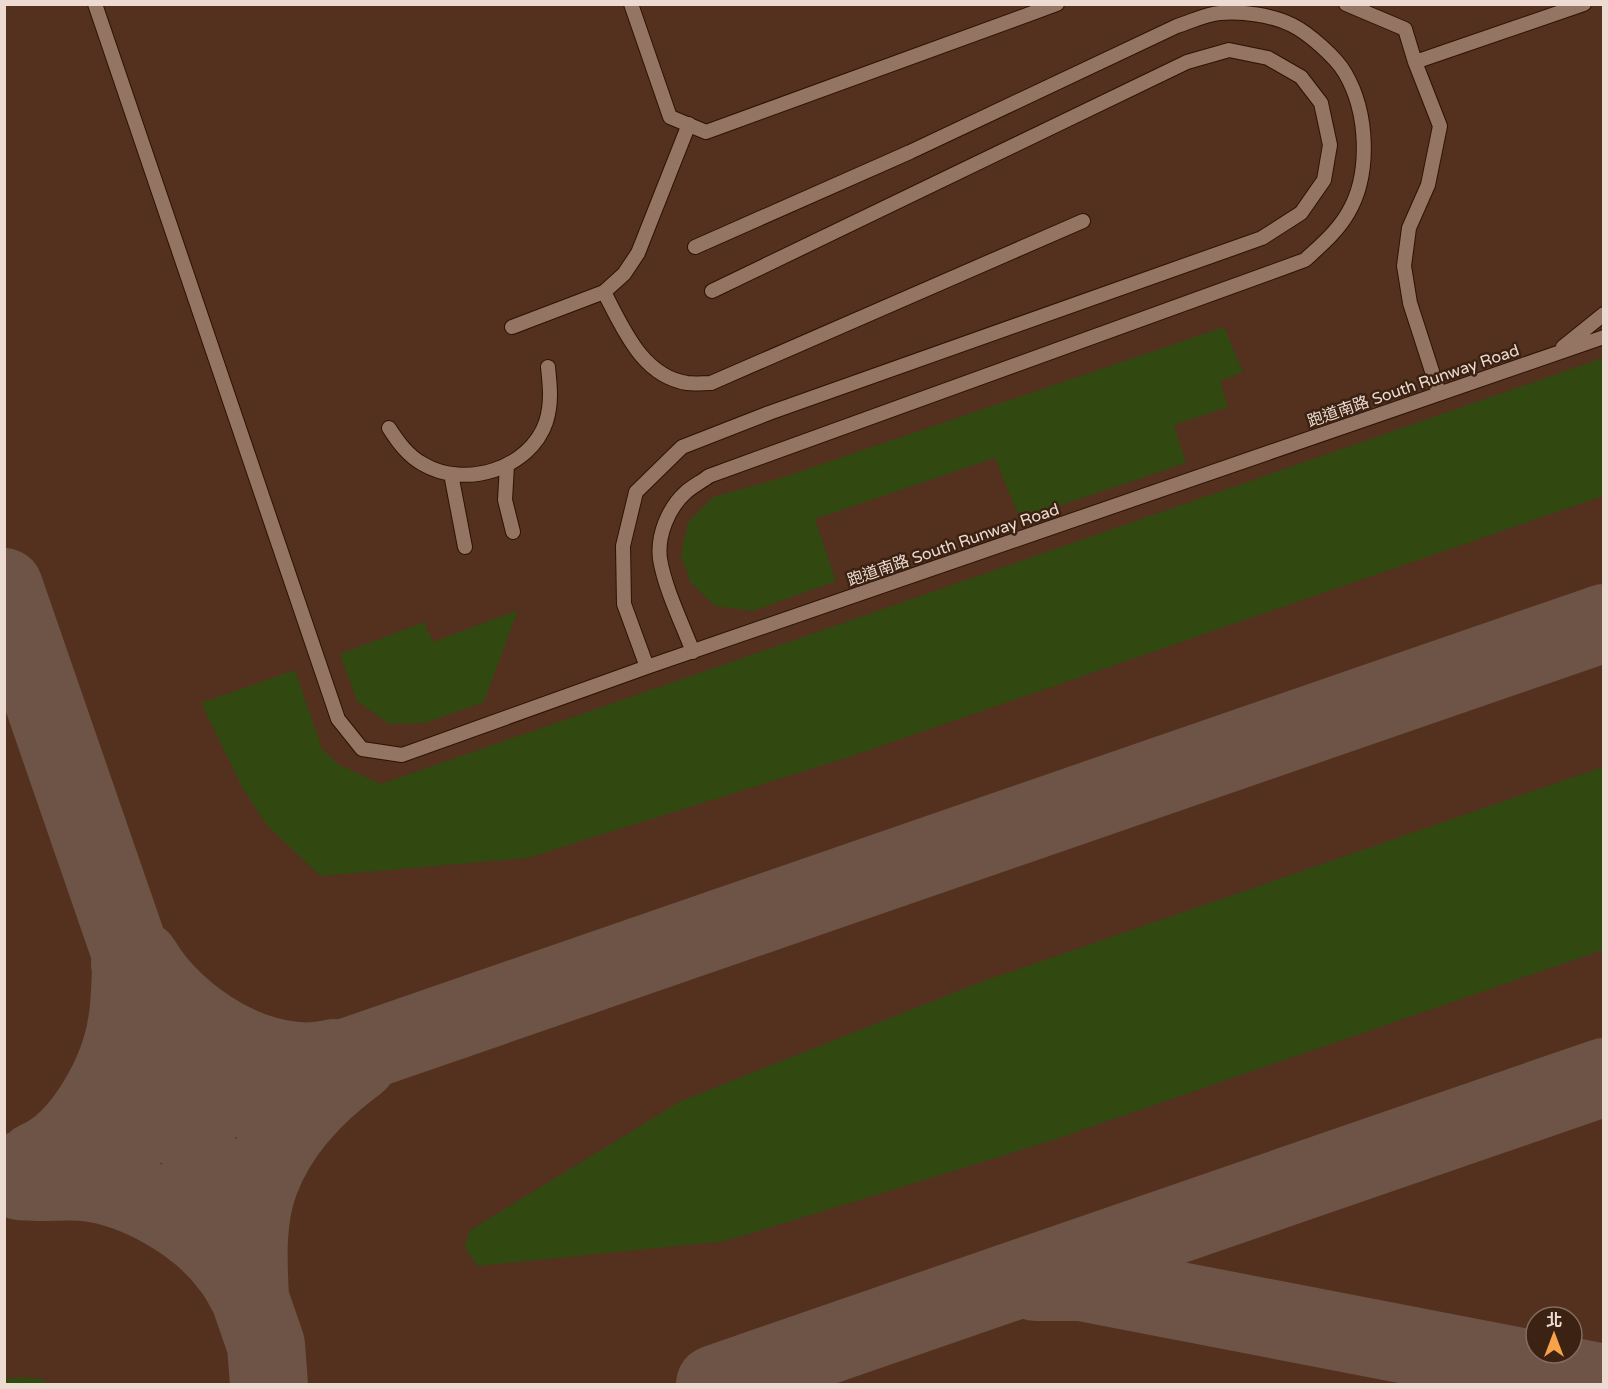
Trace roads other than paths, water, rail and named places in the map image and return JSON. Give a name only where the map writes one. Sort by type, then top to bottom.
[{"type":"lane","name":"跑道南路 South Runway Road","points":[[95,4],[338,719],[362,749],[402,755],[1600,337]]},
{"type":"lane","points":[[631,4],[670,117],[706,132],[1057,4]]},
{"type":"lane","points":[[1347,4],[1405,29],[1440,126],[1428,185],[1409,228],[1404,266],[1410,303],[1439,393]]},
{"type":"lane","points":[[1415,62],[1584,4]]},
{"type":"lane","points":[[693,652],[660,558],[662,533],[671,510],[685,493],[709,476],[1305,260],[1331,236],[1349,212],[1362,176],[1365,140],[1358,105],[1345,72],[1320,46],[1292,24],[1259,15],[1219,13],[1177,26],[910,152],[695,247]]},
{"type":"lane","points":[[647,668],[624,604],[623,546],[636,492],[682,447],[769,413],[1262,238],[1301,213],[1324,180],[1330,145],[1320,103],[1301,77],[1268,58],[1229,50],[1187,62],[712,291]]},
{"type":"lane","points":[[512,327],[604,292],[624,274],[638,253],[689,124]]},
{"type":"lane","points":[[604,292],[632,344],[647,362],[665,375],[686,383],[711,383],[1083,221]]},
{"type":"lane","name":"跑道南路 South Runway Road","points":[[1555,354],[1604,314]]},
{"type":"lane","points":[[389,428],[401,447],[424,465],[451,474],[480,475],[507,465],[530,448],[545,424],[552,396],[548,367]]},
{"type":"lane","points":[[507,465],[506,500],[513,532]]},
{"type":"lane","points":[[451,474],[465,547]]}]
